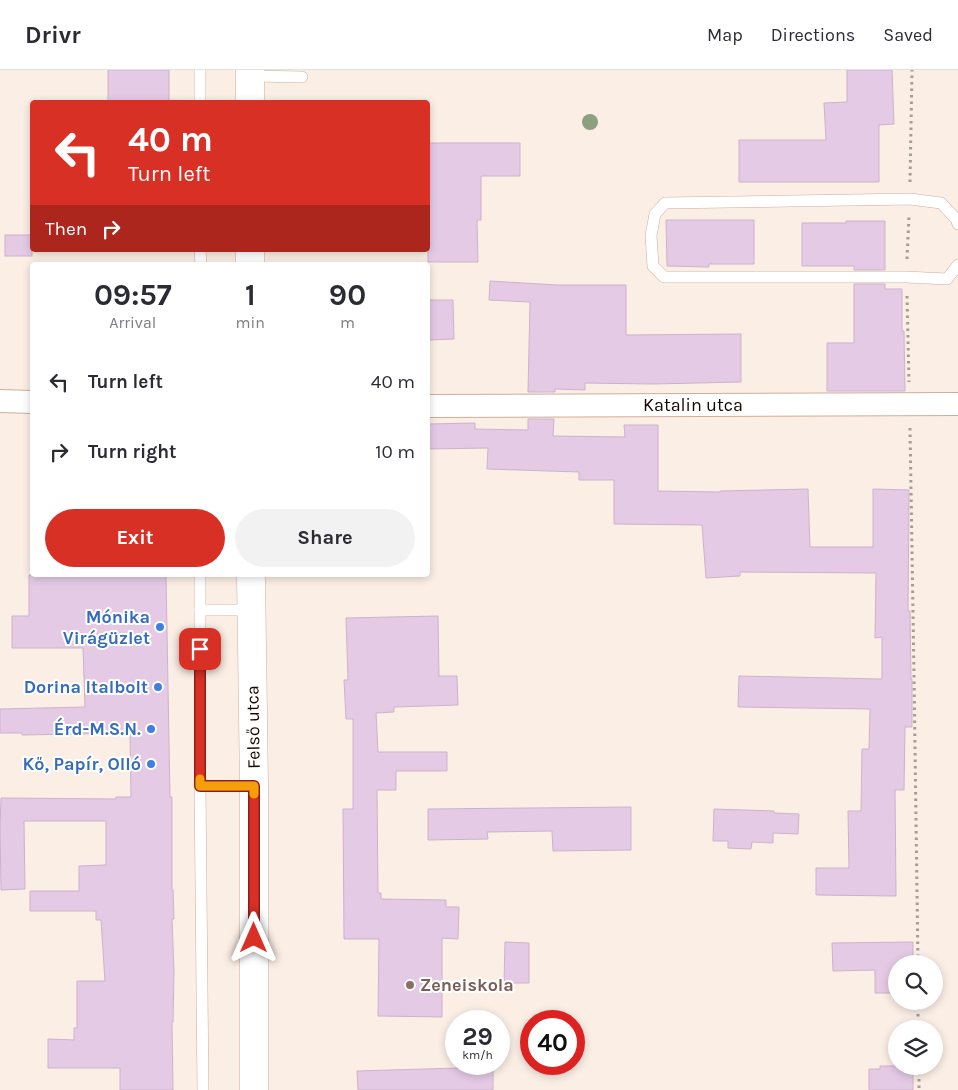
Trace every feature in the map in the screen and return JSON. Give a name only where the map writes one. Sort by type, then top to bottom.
[{"type":"street","points":[[250,73],[250,100]]},
{"type":"street","points":[[0,401],[30,402]]},
{"type":"street","name":"Katalin utca","points":[[430,406],[958,404]]},
{"type":"street","name":"Felső utca","points":[[252,577],[254,1090]]},
{"type":"lane","points":[[200,70],[200,100]]},
{"type":"lane","points":[[250,73],[302,77]]},
{"type":"lane","points":[[958,224],[956,219],[941,203],[910,199],[665,203],[655,214],[651,236],[653,266],[664,277],[906,277],[947,279],[958,264]]},
{"type":"lane","points":[[200,577],[203,1090]]},
{"type":"lane","points":[[200,610],[252,610]]},
{"type":"lane","points":[[200,786],[254,786]]},
{"type":"path","points":[[912,70],[910,199],[906,277],[910,404],[918,955]]},
{"type":"path","points":[[919,1075],[919,1090]]},
{"type":"building","points":[[108,70],[169,70],[169,100],[108,100]]},
{"type":"building","points":[[847,70],[892,70],[894,124],[879,125],[879,182],[739,182],[739,140],[826,140],[824,103],[847,102]]},
{"type":"building","points":[[430,143],[520,143],[520,176],[481,176],[481,220],[477,220],[478,262],[428,262],[428,252],[430,252]]},
{"type":"building","points":[[666,220],[754,220],[754,264],[709,264],[709,267],[667,266]]},
{"type":"building","points":[[846,221],[885,221],[885,270],[854,270],[854,266],[802,266],[802,223],[846,223]]},
{"type":"building","points":[[5,235],[30,235],[30,252],[32,252],[32,256],[5,256]]},
{"type":"building","points":[[490,281],[557,285],[626,285],[626,335],[741,334],[741,382],[585,383],[585,390],[555,389],[555,392],[528,392],[530,302],[489,300]]},
{"type":"building","points":[[854,284],[885,284],[885,289],[902,289],[905,391],[827,391],[827,343],[854,343]]},
{"type":"building","points":[[430,300],[453,300],[454,339],[430,340]]},
{"type":"building","points":[[528,419],[554,419],[553,436],[625,437],[624,425],[658,425],[658,491],[720,492],[808,489],[810,547],[873,547],[873,489],[909,490],[908,611],[910,611],[912,727],[905,727],[904,790],[895,790],[896,896],[816,895],[816,868],[849,868],[848,811],[861,811],[862,749],[869,749],[870,709],[738,707],[739,676],[882,679],[882,637],[875,638],[876,573],[740,572],[740,576],[706,578],[702,525],[614,524],[614,480],[579,480],[579,472],[487,469],[488,448],[430,449],[430,424],[475,423],[475,429],[528,430]]},
{"type":"building","points":[[29,575],[30,577],[166,577],[174,919],[172,919],[174,972],[172,1022],[173,1090],[120,1090],[120,1068],[48,1068],[48,1039],[74,1040],[74,1028],[77,1028],[77,981],[105,981],[101,920],[96,920],[96,911],[30,911],[30,891],[79,891],[79,866],[106,865],[106,821],[24,821],[25,889],[1,890],[1,798],[116,799],[116,797],[131,797],[130,733],[22,735],[22,733],[0,733],[0,709],[85,707],[83,648],[12,648],[12,616],[29,616]]},
{"type":"building","points":[[438,616],[439,676],[457,676],[458,705],[394,707],[394,712],[376,713],[378,752],[447,752],[447,771],[396,771],[396,790],[377,790],[378,893],[381,893],[381,899],[446,900],[446,907],[459,907],[458,939],[442,938],[442,1017],[378,1016],[379,939],[344,939],[343,809],[353,809],[353,719],[346,719],[344,680],[348,680],[346,618]]},
{"type":"building","points":[[631,807],[631,850],[553,851],[552,831],[487,832],[488,839],[428,840],[428,809]]},
{"type":"building","points":[[714,809],[774,811],[774,813],[799,814],[798,834],[773,833],[773,843],[752,842],[751,849],[728,848],[728,841],[713,841]]},
{"type":"building","points":[[505,942],[529,943],[529,983],[504,983]]},
{"type":"building","points":[[913,942],[913,955],[888,955],[888,993],[875,993],[875,970],[833,971],[832,943]]},
{"type":"building","points":[[880,1066],[888,1066],[888,1075],[913,1075],[913,1090],[869,1090],[869,1069],[880,1069]]},
{"type":"building","points":[[445,1068],[445,1075],[493,1075],[493,1090],[358,1090],[357,1071]]},
{"type":"slow traffic","points":[[200,779],[200,786],[254,786],[254,794]]},
{"type":"place","name":"Mónika Virágüzlet","points":[[160,627]]},
{"type":"place","name":"Dorina Italbolt","points":[[158,687]]},
{"type":"place","name":"Érd-M.S.N.","points":[[151,729]]},
{"type":"place","name":"Kő, Papír, Olló","points":[[151,764]]},
{"type":"place","name":"Zeneiskola","points":[[410,985]]},
{"type":"route","points":[[200,649],[200,786],[254,786],[254,938]]}]
